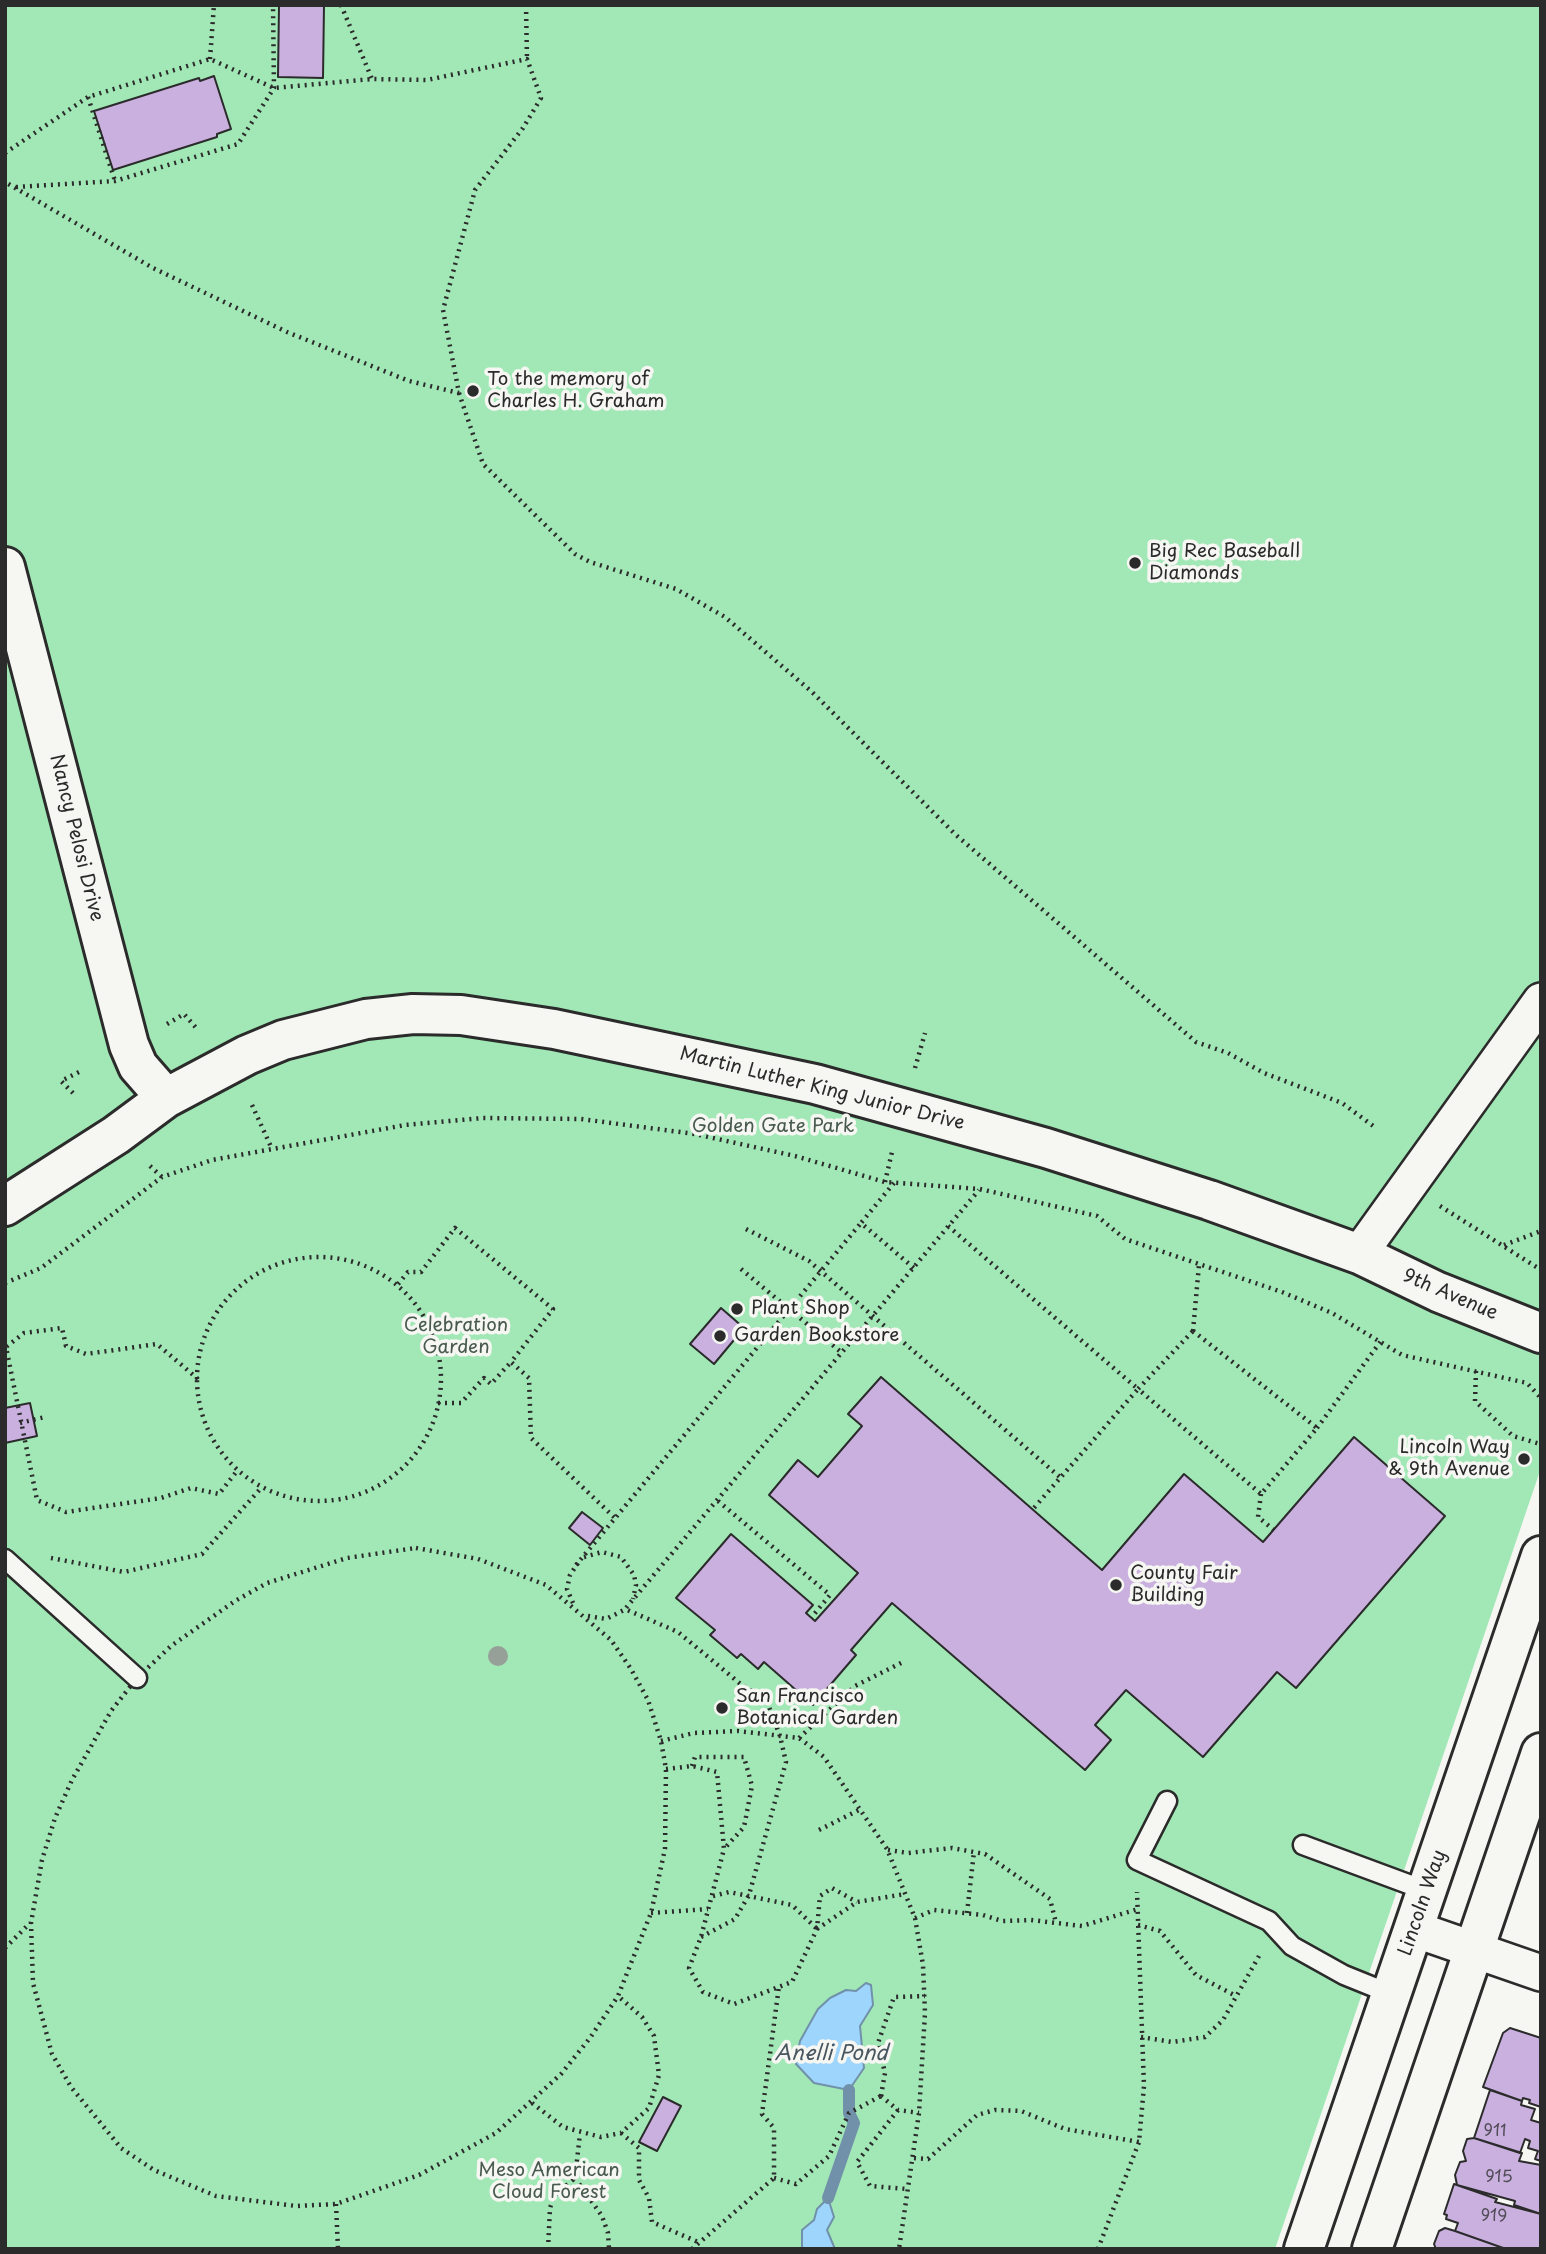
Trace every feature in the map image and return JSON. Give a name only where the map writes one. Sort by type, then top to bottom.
[{"type":"street","name":"Nancy Pelosi Drive","points":[[5,567],[129,1045],[138,1066],[166,1098]]},
{"type":"street","points":[[1359,1254],[1541,1001]]},
{"type":"street","name":"Martin Luther King Junior Drive","points":[[5,1206],[116,1135],[166,1098],[247,1055],[331,1027],[413,1014],[506,1020],[729,1065],[917,1111],[1124,1172],[1359,1254]]},
{"type":"street","name":"9th Avenue","points":[[1359,1254],[1438,1292],[1541,1333]]},
{"type":"street","name":"Lincoln Way","points":[[1304,2249],[1541,1556]]},
{"type":"street","points":[[1372,2249],[1541,1754]]},
{"type":"street","points":[[1413,1929],[1541,1973]]},
{"type":"lane","points":[[5,1559],[137,1678]]},
{"type":"lane","points":[[1167,1801],[1137,1860],[1269,1921],[1292,1946],[1344,1975],[1391,1994]]},
{"type":"lane","points":[[1303,1845],[1427,1891]]},
{"type":"path","points":[[210,59],[214,5]]},
{"type":"path","points":[[15,187],[115,181],[238,144],[274,89],[273,5]]},
{"type":"path","points":[[341,5],[372,79]]},
{"type":"path","points":[[526,5],[527,60],[541,98],[523,128],[485,173],[475,190],[443,310],[458,393],[483,464],[575,554],[590,562],[676,589],[725,617],[812,692],[956,835],[1196,1042],[1228,1053],[1265,1073],[1342,1103],[1376,1128]]},
{"type":"path","points":[[5,153],[88,97],[210,59],[274,89],[372,79],[427,80],[527,60]]},
{"type":"path","points":[[88,97],[115,181]]},
{"type":"path","points":[[5,182],[97,239],[287,332],[409,381],[458,393]]},
{"type":"path","points":[[167,1024],[184,1014],[198,1030]]},
{"type":"path","points":[[915,1068],[925,1033]]},
{"type":"path","points":[[73,1093],[61,1081],[79,1072]]},
{"type":"path","points":[[252,1105],[272,1149]]},
{"type":"path","points":[[5,1283],[41,1268],[162,1177],[212,1160],[310,1140],[405,1125],[483,1118],[581,1119],[695,1134],[795,1156],[885,1182],[980,1189],[1097,1216],[1125,1238],[1282,1292],[1332,1313],[1402,1355],[1527,1383],[1541,1398]]},
{"type":"path","points":[[885,1182],[892,1152]]},
{"type":"path","points":[[150,1166],[162,1177]]},
{"type":"path","points":[[578,1609],[568,1589],[576,1565],[894,1182]]},
{"type":"path","points":[[625,1609],[980,1189]]},
{"type":"path","points":[[1434,1202],[1541,1270]]},
{"type":"path","points":[[861,1223],[914,1268]]},
{"type":"path","points":[[948,1226],[1261,1494]]},
{"type":"path","points":[[398,1284],[408,1272],[421,1272],[455,1228],[553,1310],[491,1384],[484,1378],[461,1403],[438,1403]]},
{"type":"path","points":[[747,1229],[809,1261],[1061,1478]]},
{"type":"path","points":[[1503,1245],[1541,1231]]},
{"type":"path","points":[[315,1256],[356,1262],[398,1284],[422,1312],[438,1347],[442,1387],[433,1425],[413,1459],[383,1484],[347,1499],[308,1502],[270,1492],[237,1471],[212,1440],[198,1401],[198,1359],[212,1319],[239,1287],[274,1265],[315,1256]]},
{"type":"path","points":[[1033,1509],[1138,1389],[1194,1331],[1199,1265]]},
{"type":"path","points":[[741,1269],[842,1353]]},
{"type":"path","points":[[198,1379],[157,1344],[86,1354],[66,1346],[62,1328],[24,1333],[6,1347],[37,1500],[66,1512],[161,1499],[191,1488],[219,1494],[237,1471]]},
{"type":"path","points":[[1194,1331],[1317,1428]]},
{"type":"path","points":[[1274,1530],[1258,1517],[1261,1494],[1317,1428],[1381,1341]]},
{"type":"path","points":[[511,1362],[529,1378],[531,1438],[615,1518]]},
{"type":"path","points":[[1476,1371],[1475,1401],[1513,1436],[1540,1444]]},
{"type":"path","points":[[20,1423],[46,1417]]},
{"type":"path","points":[[45,1557],[124,1572],[202,1554],[262,1487]]},
{"type":"path","points":[[718,1501],[830,1595],[811,1618]]},
{"type":"path","points":[[416,1548],[478,1559],[546,1585],[578,1609],[611,1640],[648,1700],[661,1741],[666,1769],[668,1810],[665,1849],[651,1913],[618,1996],[576,2056],[532,2103],[496,2133],[456,2157],[376,2192],[336,2204],[296,2206],[251,2203],[215,2196],[154,2170],[121,2148],[71,2087],[52,2054],[33,1983],[31,1923],[42,1860],[55,1818],[91,1744],[137,1678],[171,1646],[235,1601],[267,1583],[306,1569],[384,1551],[416,1548]]},
{"type":"path","points":[[576,1565],[593,1553],[611,1553],[621,1557],[629,1565],[636,1585],[632,1601],[625,1609],[606,1619],[583,1614]]},
{"type":"path","points":[[625,1609],[678,1632],[743,1686],[766,1699],[780,1736],[786,1762],[749,1895],[735,1919],[701,1937]]},
{"type":"path","points":[[799,1738],[855,1686],[905,1661]]},
{"type":"path","points":[[661,1741],[694,1733],[727,1731],[799,1738],[824,1757],[887,1849],[915,1918],[925,1996],[925,2062],[914,2158],[899,2249]]},
{"type":"path","points":[[692,1766],[695,1757],[744,1757],[752,1786],[744,1827],[724,1849]]},
{"type":"path","points":[[666,1769],[692,1766],[717,1772],[724,1849],[701,1937],[689,1968],[703,1992],[734,2004],[792,1982],[817,1929],[820,1896],[832,1888],[857,1902]]},
{"type":"path","points":[[819,1830],[861,1809]]},
{"type":"path","points":[[887,1849],[908,1853],[952,1848],[974,1852],[1001,1863],[1021,1880],[1036,1886],[1050,1899],[1056,1923]]},
{"type":"path","points":[[967,1913],[974,1852]]},
{"type":"path","points":[[1098,2249],[1139,2143],[1144,2086],[1137,1860]]},
{"type":"path","points":[[713,1896],[729,1892],[792,1905],[817,1929]]},
{"type":"path","points":[[817,1929],[857,1902],[905,1894]]},
{"type":"path","points":[[651,1913],[708,1909]]},
{"type":"path","points":[[915,1918],[934,1910],[967,1913],[1002,1921],[1082,1926],[1138,1909]]},
{"type":"path","points":[[1141,2037],[1172,2042],[1205,2037],[1223,2020],[1257,1963],[1269,1921]]},
{"type":"path","points":[[5,1948],[31,1923]]},
{"type":"path","points":[[1138,1925],[1160,1931],[1196,1975],[1236,1997]]},
{"type":"path","points":[[692,2249],[774,2178],[774,2128],[762,2114],[779,1986]]},
{"type":"path","points":[[532,2103],[563,2126],[580,2134],[601,2137],[621,2133],[649,2108],[659,2075],[654,2036],[642,2017],[618,1996]]},
{"type":"path","points":[[881,2096],[885,2073],[878,2043],[894,1997],[925,1996]]},
{"type":"path","points":[[774,2178],[796,2185],[829,2156],[849,2113],[881,2096]]},
{"type":"path","points":[[881,2096],[898,2110],[919,2113]]},
{"type":"path","points":[[898,2110],[857,2162],[870,2186],[907,2189]]},
{"type":"path","points":[[914,2158],[928,2159],[977,2115],[995,2110],[1021,2111],[1065,2129],[1139,2143]]},
{"type":"path","points":[[621,2133],[639,2148],[639,2180],[649,2198],[652,2222],[698,2242]]},
{"type":"path","points":[[580,2134],[575,2178],[602,2217],[608,2233],[609,2249]]},
{"type":"path","points":[[548,2249],[550,2208],[554,2196],[575,2178]]},
{"type":"path","points":[[336,2204],[338,2249]]},
{"type":"green space","name":"Golden Gate Park","points":[[5,5],[1541,5],[1541,1468],[1275,2249],[5,2249]]},
{"type":"water","name":"Anelli Pond","points":[[866,1983],[871,1985],[873,2005],[860,2026],[864,2068],[849,2090],[814,2083],[796,2064],[800,2041],[818,2009],[830,1998],[846,1990],[856,1991]]},
{"type":"water","points":[[828,2198],[834,2217],[827,2230],[835,2249],[802,2249],[802,2230],[814,2220],[817,2209]]},
{"type":"building","points":[[279,5],[324,5],[323,78],[278,77]]},
{"type":"building","points":[[214,76],[231,129],[217,134],[217,137],[113,170],[94,111],[199,78],[200,81]]},
{"type":"building","points":[[721,1308],[744,1328],[714,1364],[690,1344]]},
{"type":"building","name":"County Fair Building","points":[[881,1377],[1102,1570],[1184,1474],[1263,1542],[1354,1437],[1445,1516],[1296,1688],[1277,1672],[1203,1757],[1126,1690],[1095,1725],[1111,1740],[1085,1770],[892,1603],[851,1650],[856,1655],[813,1705],[764,1662],[758,1669],[741,1654],[737,1658],[710,1635],[715,1630],[676,1598],[731,1534],[813,1605],[806,1613],[815,1621],[858,1573],[769,1495],[798,1460],[818,1477],[862,1426],[848,1414]]},
{"type":"building","points":[[30,1403],[37,1436],[5,1443],[5,1408]]},
{"type":"building","points":[[582,1512],[603,1528],[590,1545],[569,1528]]},
{"type":"building","points":[[1510,2028],[1541,2038],[1541,2107],[1529,2103],[1530,2100],[1523,2098],[1522,2101],[1483,2087],[1503,2033]]},
{"type":"building","points":[[1490,2090],[1522,2101],[1521,2105],[1535,2109],[1531,2120],[1541,2123],[1541,2161],[1535,2159],[1538,2151],[1528,2148],[1530,2141],[1525,2139],[1520,2153],[1474,2138]]},
{"type":"building","points":[[663,2097],[681,2106],[657,2151],[639,2142]]},
{"type":"building","points":[[1474,2138],[1522,2153],[1519,2161],[1541,2165],[1541,2214],[1514,2205],[1515,2201],[1457,2185],[1455,2175],[1460,2162],[1466,2161],[1463,2151],[1467,2139]]},
{"type":"building","points":[[1454,2184],[1497,2199],[1495,2202],[1541,2214],[1541,2249],[1506,2249],[1455,2231],[1458,2223],[1446,2219],[1447,2215],[1444,2214]]},
{"type":"building","points":[[1445,2228],[1506,2249],[1436,2249],[1434,2244],[1439,2231]]},
{"type":"waterway","points":[[828,2198],[854,2123],[849,2113],[849,2090]]},
{"type":"place","name":"To the memory of Charles H. Graham","points":[[473,391]]},
{"type":"place","name":"Big Rec Baseball Diamonds","points":[[1135,563]]},
{"type":"place","name":"Plant Shop","points":[[737,1309]]},
{"type":"place","name":"Garden Bookstore","points":[[720,1336]]},
{"type":"place","name":"Lincoln Way & 9th Avenue","points":[[1524,1459]]},
{"type":"place","name":"County Fair Building","points":[[1116,1585]]},
{"type":"place","name":"San Francisco Botanical Garden","points":[[722,1708]]},
{"type":"park label","name":"Celebration Garden","points":[[456,1337]]},
{"type":"park label","name":"Meso American Cloud Forest","points":[[549,2182]]}]
